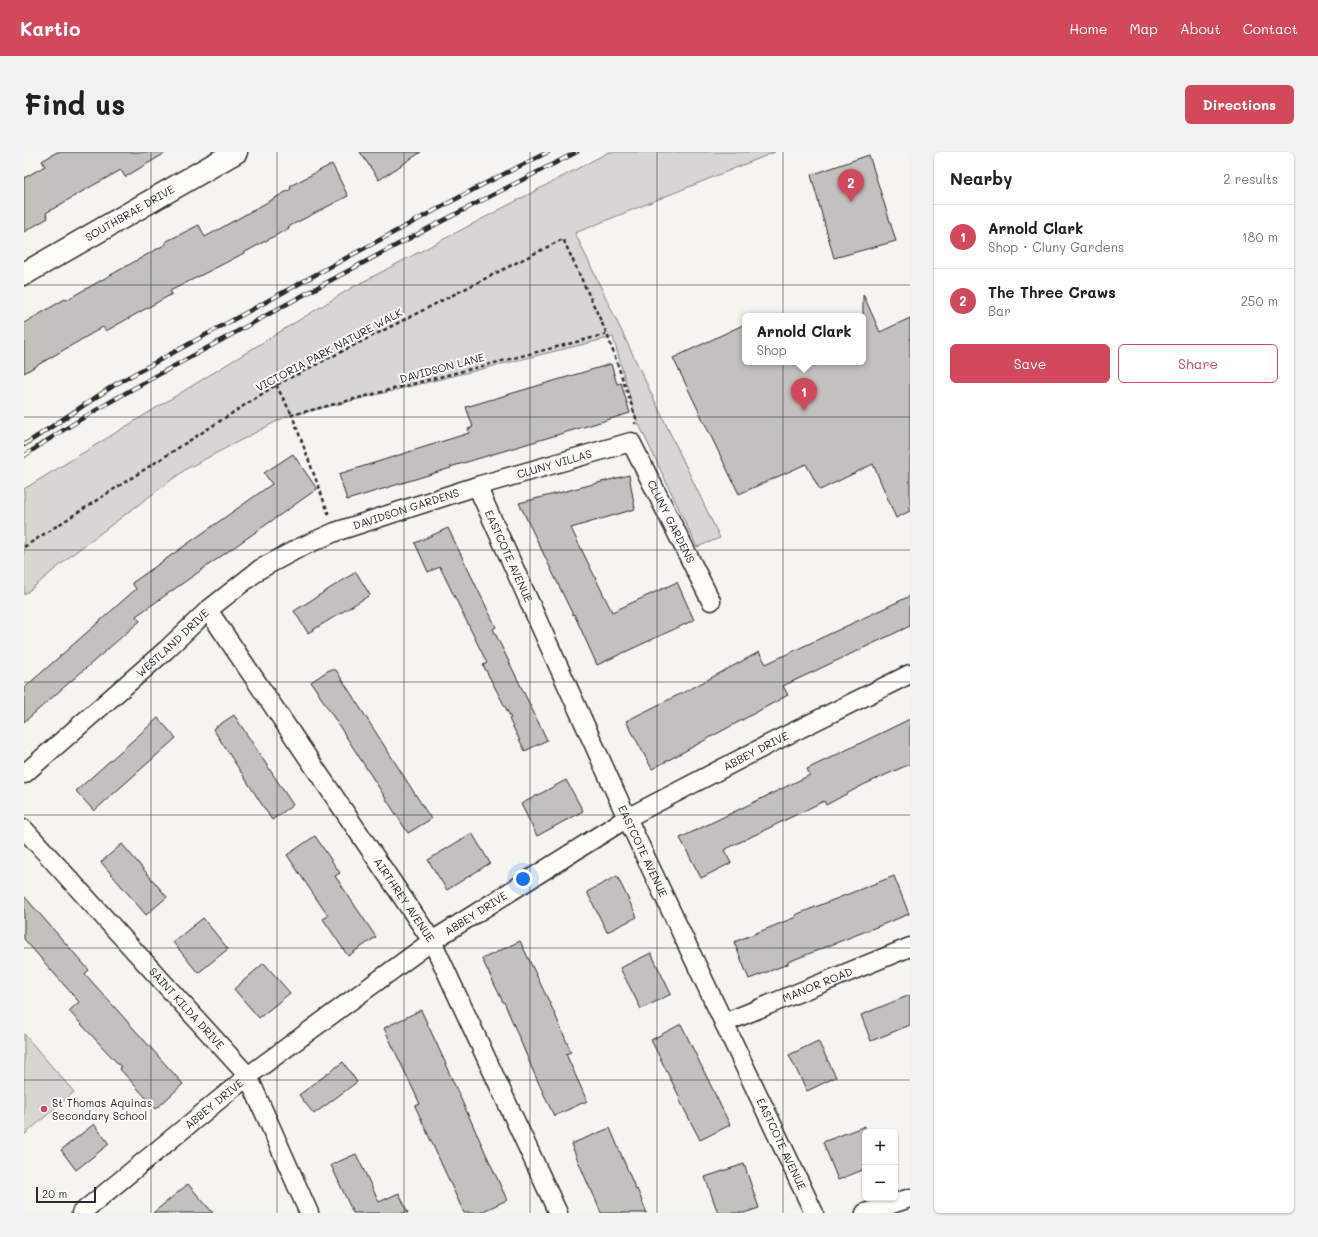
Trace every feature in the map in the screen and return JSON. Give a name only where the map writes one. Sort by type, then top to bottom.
[{"type":"street","name":"SOUTHBRAE DRIVE","points":[[24,274],[236,152]]},
{"type":"street","name":"CLUNY VILLAS","points":[[476,486],[631,442]]},
{"type":"street","name":"CLUNY GARDENS","points":[[631,442],[711,601]]},
{"type":"street","name":"DAVIDSON GARDENS","points":[[335,532],[476,486]]},
{"type":"street","name":"EASTCOTE AVENUE","points":[[476,486],[627,818],[814,1213]]},
{"type":"street","name":"WESTLAND DRIVE","points":[[24,774],[166,650],[208,610],[260,569],[299,548],[335,532]]},
{"type":"street","name":"AIRTHREY AVENUE","points":[[208,610],[432,941],[558,1213]]},
{"type":"street","name":"ABBEY DRIVE","points":[[81,1213],[248,1076],[432,941],[627,818],[775,741],[910,674]]},
{"type":"street","name":"SAINT KILDA DRIVE","points":[[24,829],[248,1076],[309,1213]]},
{"type":"street","name":"MANOR ROAD","points":[[724,1023],[910,947]]},
{"type":"street","points":[[865,1213],[910,1198]]},
{"type":"path","name":"VICTORIA PARK NATURE WALK","points":[[24,547],[276,385],[563,239],[607,334]]},
{"type":"path","points":[[607,334],[636,418],[631,442]]},
{"type":"path","name":"DAVIDSON LANE","points":[[292,416],[607,334]]},
{"type":"path","points":[[276,385],[292,416],[335,532]]},
{"type":"shaded area","points":[[609,152],[775,152],[575,233],[720,538],[697,547],[636,418],[613,337],[285,417],[186,469],[78,550],[24,595],[24,489],[353,287]]},
{"type":"shaded area","points":[[24,1034],[74,1092],[24,1135]]},
{"type":"building","points":[[57,152],[167,152],[125,177],[121,170],[83,191],[46,213],[48,218],[24,232],[24,178],[45,166],[42,161]]},
{"type":"building","points":[[360,152],[421,152],[379,180]]},
{"type":"building","points":[[869,155],[896,241],[834,258],[811,175]]},
{"type":"building","points":[[332,164],[348,196],[288,227],[289,228],[231,260],[170,291],[172,294],[106,331],[103,327],[24,373],[24,323],[166,244],[165,242],[199,225],[205,237],[291,189],[290,186]]},
{"type":"building","points":[[863,294],[880,332],[910,318],[910,511],[896,518],[873,464],[820,490],[806,464],[739,494],[673,358],[742,325],[742,365],[866,365],[866,313],[863,313]]},
{"type":"building","points":[[611,364],[617,384],[621,383],[630,413],[450,467],[451,468],[347,500],[339,474],[469,433],[468,429],[473,427],[466,407]]},
{"type":"building","points":[[293,454],[317,489],[136,616],[140,621],[24,722],[24,688],[136,589],[132,583],[272,484],[264,473]]},
{"type":"building","points":[[629,475],[635,509],[571,528],[612,612],[677,582],[694,620],[597,665],[574,614],[573,615],[519,503]]},
{"type":"building","points":[[448,528],[496,627],[493,629],[547,740],[525,751],[509,719],[511,718],[483,665],[487,663],[440,567],[428,572],[415,543]]},
{"type":"building","points":[[356,572],[370,595],[308,633],[294,611]]},
{"type":"building","points":[[910,596],[910,626],[783,686],[788,695],[652,769],[626,721],[759,652],[766,664]]},
{"type":"building","points":[[329,670],[336,670],[431,819],[408,833],[311,682]]},
{"type":"building","points":[[234,715],[293,805],[272,820],[213,729]]},
{"type":"building","points":[[158,718],[176,738],[94,811],[76,791]]},
{"type":"building","points":[[910,719],[910,764],[863,785],[826,805],[824,801],[724,850],[731,863],[701,878],[680,838],[810,775],[807,769]]},
{"type":"building","points":[[566,780],[583,811],[537,836],[521,804]]},
{"type":"building","points":[[472,833],[490,863],[447,890],[428,860]]},
{"type":"building","points":[[315,836],[340,873],[335,876],[376,937],[348,956],[323,919],[328,916],[287,855]]},
{"type":"building","points":[[122,844],[167,897],[146,915],[101,862]]},
{"type":"building","points":[[617,876],[637,917],[607,932],[587,892]]},
{"type":"building","points":[[894,876],[909,914],[749,979],[734,942],[796,917],[795,915]]},
{"type":"building","points":[[24,896],[89,970],[85,974],[183,1084],[156,1109],[119,1068],[121,1067],[69,1011],[79,1002],[24,939]]},
{"type":"building","points":[[203,918],[228,949],[198,973],[173,942]]},
{"type":"building","points":[[520,941],[554,1012],[571,1052],[566,1054],[587,1101],[554,1116],[504,1002],[482,959]]},
{"type":"building","points":[[651,953],[671,994],[641,1009],[620,968]]},
{"type":"building","points":[[264,963],[290,993],[259,1018],[234,989]]},
{"type":"building","points":[[910,995],[910,1025],[871,1041],[861,1015]]},
{"type":"building","points":[[421,1010],[507,1200],[479,1213],[464,1213],[415,1106],[420,1104],[384,1028]]},
{"type":"building","points":[[681,1024],[730,1125],[700,1140],[651,1040]]},
{"type":"building","points":[[818,1041],[836,1077],[807,1091],[789,1055]]},
{"type":"building","points":[[343,1062],[357,1082],[314,1114],[299,1095]]},
{"type":"building","points":[[94,1124],[109,1144],[76,1170],[61,1150]]},
{"type":"building","points":[[865,1126],[865,1129],[862,1129],[862,1170],[838,1180],[823,1142]]},
{"type":"building","points":[[610,1128],[647,1213],[601,1213],[590,1189],[571,1144]]},
{"type":"building","points":[[356,1154],[379,1202],[399,1193],[408,1213],[353,1213],[331,1165]]},
{"type":"building","points":[[744,1164],[759,1208],[744,1213],[718,1213],[705,1177]]},
{"type":"building","points":[[188,1184],[213,1213],[153,1213]]},
{"type":"railway","points":[[24,445],[116,384],[482,185],[548,152]]},
{"type":"railway","points":[[24,456],[99,408],[177,364],[402,242],[577,152]]},
{"type":"place","name":"The Three Craws","points":[[851,202]]},
{"type":"place","name":"Arnold Clark","points":[[804,411]]},
{"type":"place","name":"St Thomas Aquinas Secondary School","points":[[44,1109]]}]
